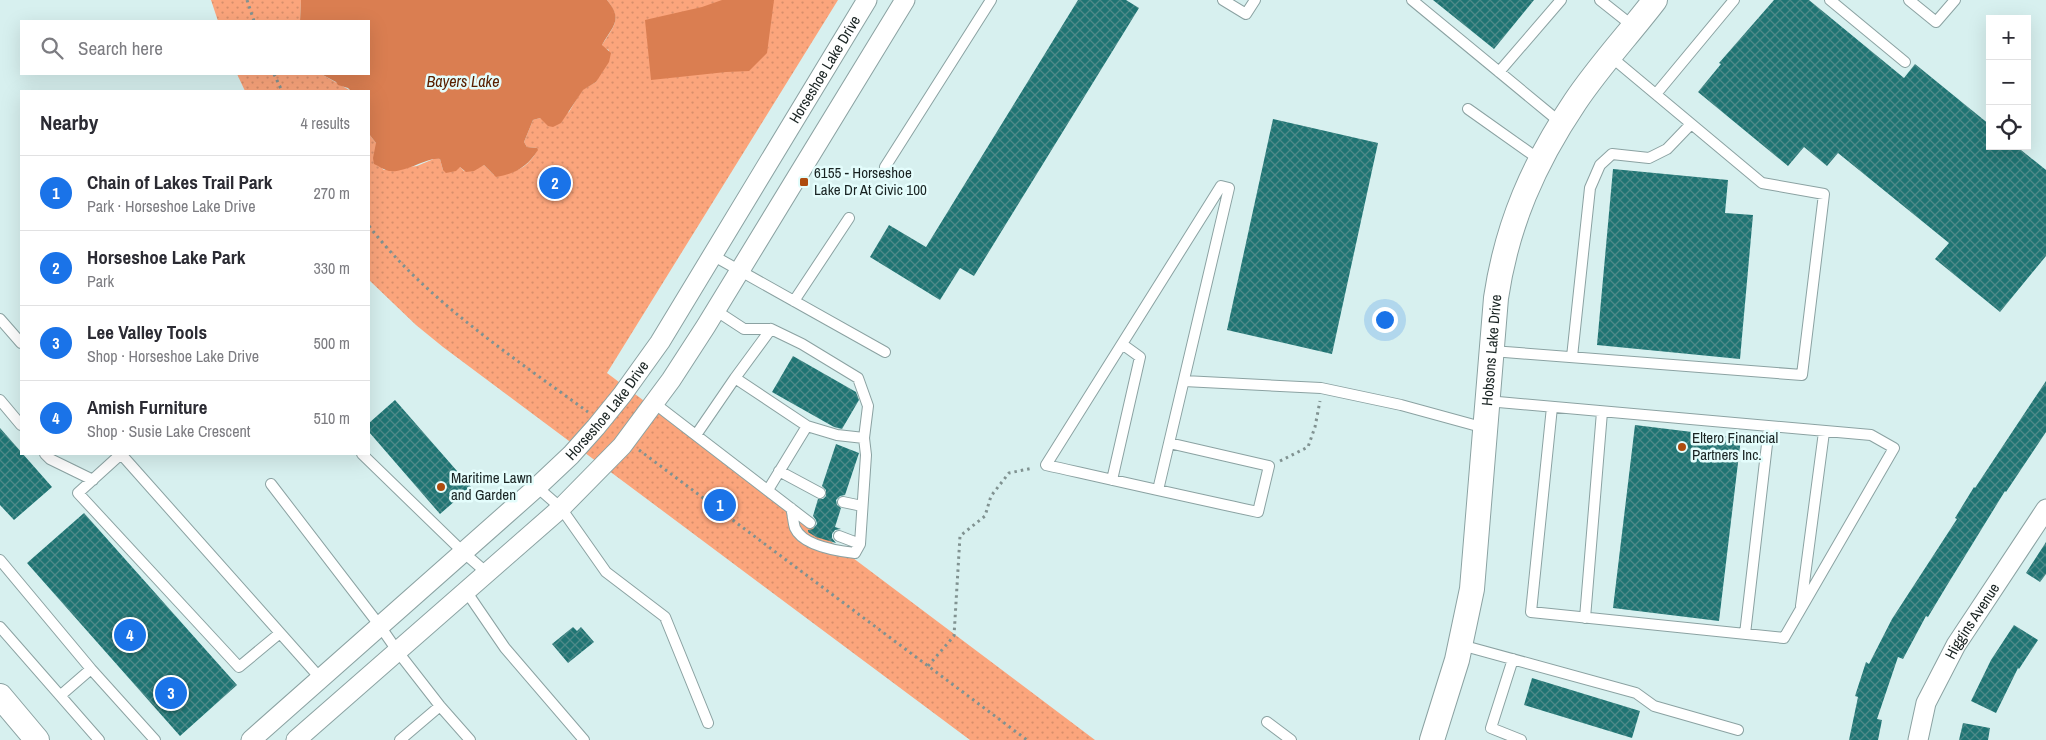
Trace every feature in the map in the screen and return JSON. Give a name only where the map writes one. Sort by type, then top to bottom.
[{"type":"street","name":"Horseshoe Lake Drive","points":[[251,740],[537,487],[571,456],[600,422],[660,342],[866,0]]},
{"type":"street","name":"Horseshoe Lake Drive","points":[[296,740],[561,508],[626,440],[677,370],[716,310],[904,0]]},
{"type":"street","name":"Hobsons Lake Drive","points":[[1432,740],[1461,645],[1472,588],[1496,298],[1501,263],[1512,224],[1540,160],[1576,101],[1655,0]]},
{"type":"street","name":"Higgins Avenue","points":[[1918,740],[1926,703],[1956,645],[2046,510]]},
{"type":"street","points":[[0,696],[37,740]]},
{"type":"lane","points":[[885,167],[991,0]]},
{"type":"lane","points":[[1223,0],[1246,14],[1255,0]]},
{"type":"lane","points":[[1412,0],[1562,124]]},
{"type":"lane","points":[[1499,72],[1561,0]]},
{"type":"lane","points":[[1600,0],[1634,27]]},
{"type":"lane","points":[[1656,94],[1734,0]]},
{"type":"lane","points":[[1830,0],[1905,62]]},
{"type":"lane","points":[[1909,0],[1936,22],[1955,0]]},
{"type":"lane","points":[[1491,351],[1802,375],[1824,194],[1762,183],[1610,56]]},
{"type":"lane","points":[[1468,109],[1540,160]]},
{"type":"lane","points":[[1572,357],[1590,188],[1600,165],[1612,154],[1649,158],[1667,150],[1691,124]]},
{"type":"lane","points":[[1158,490],[1169,443],[1230,188],[1221,186],[1046,465],[1112,480],[1258,512],[1269,466],[1169,443]]},
{"type":"lane","points":[[794,301],[848,218]]},
{"type":"lane","points":[[712,256],[885,352]]},
{"type":"lane","points":[[716,310],[744,329],[771,329],[802,344],[858,378],[868,406],[864,438],[866,455],[860,544],[855,552],[837,551],[804,540],[795,528],[791,508]]},
{"type":"lane","points":[[0,319],[20,341]]},
{"type":"lane","points":[[696,435],[771,329]]},
{"type":"lane","points":[[1112,480],[1140,357],[1122,344]]},
{"type":"lane","points":[[735,378],[806,426],[837,435],[864,438]]},
{"type":"lane","points":[[1184,381],[1321,388],[1401,405],[1485,428]]},
{"type":"lane","points":[[0,400],[20,424]]},
{"type":"lane","points":[[1487,402],[1552,407],[1824,432],[1870,435],[1894,448],[1784,638],[1531,612],[1552,407]]},
{"type":"lane","points":[[654,403],[810,523]]},
{"type":"lane","points":[[1585,618],[1602,412]]},
{"type":"lane","points":[[768,490],[806,426]]},
{"type":"lane","points":[[1745,634],[1769,427]]},
{"type":"lane","points":[[1800,611],[1824,432]]},
{"type":"lane","points":[[46,455],[50,460],[93,480]]},
{"type":"lane","points":[[120,455],[78,493],[239,667],[280,633]]},
{"type":"lane","points":[[122,455],[321,679]]},
{"type":"lane","points":[[363,455],[463,552],[487,572]]},
{"type":"lane","points":[[779,471],[820,493]]},
{"type":"lane","points":[[271,484],[398,652],[440,706],[470,740]]},
{"type":"lane","points":[[537,487],[561,508],[606,572],[665,617],[708,723]]},
{"type":"lane","points":[[843,502],[862,506]]},
{"type":"lane","points":[[839,536],[860,544]]},
{"type":"lane","points":[[0,560],[155,740]]},
{"type":"lane","points":[[466,591],[505,648],[584,740]]},
{"type":"lane","points":[[0,627],[99,740]]},
{"type":"lane","points":[[1461,645],[1636,693],[1654,706],[1738,730]]},
{"type":"lane","points":[[1513,659],[1491,728],[1521,740]]},
{"type":"lane","points":[[61,695],[92,669]]},
{"type":"lane","points":[[400,740],[440,706]]},
{"type":"lane","points":[[1267,722],[1291,740]]},
{"type":"path","points":[[247,0],[254,20]]},
{"type":"path","points":[[274,75],[282,90]]},
{"type":"path","points":[[370,227],[382,243],[434,293],[476,329],[600,422]]},
{"type":"path","points":[[1269,466],[1308,447],[1320,407],[1321,388]]},
{"type":"path","points":[[626,440],[1027,740]]},
{"type":"path","points":[[928,666],[954,636],[960,536],[985,516],[991,496],[1010,473],[1046,465]]},
{"type":"shaded area","points":[[211,0],[301,0],[300,20],[218,20]]},
{"type":"shaded area","points":[[607,0],[838,0],[607,373],[1095,740],[970,740],[443,347],[416,325],[370,281],[370,135],[376,143],[381,167],[384,170],[417,166],[436,158],[440,159],[443,170],[460,167],[464,171],[484,165],[494,175],[520,169],[529,162],[537,151],[537,148],[527,147],[524,142],[533,120],[540,118],[547,122],[569,112],[582,90],[596,82],[609,50],[603,48],[602,45],[615,23],[615,13]]},
{"type":"shaded area","points":[[237,75],[323,75],[349,90],[245,90]]},
{"type":"water","name":"Bayers Lake","points":[[301,0],[607,0],[616,18],[602,45],[611,53],[609,62],[596,82],[583,90],[561,123],[553,127],[548,126],[540,118],[533,120],[524,142],[527,147],[537,148],[538,150],[520,169],[496,177],[484,165],[474,171],[466,172],[460,167],[456,171],[446,173],[443,170],[440,159],[430,160],[396,171],[385,170],[374,164],[373,158],[376,143],[370,135],[370,90],[350,90],[323,75],[370,75],[370,20],[300,20]]},
{"type":"water","points":[[722,0],[774,0],[767,53],[749,71],[651,80],[645,20],[702,7]]},
{"type":"building","points":[[1078,0],[1126,0],[1139,8],[974,276],[960,268],[940,300],[870,257],[889,225],[926,247]]},
{"type":"building","points":[[1433,0],[1534,0],[1494,49]]},
{"type":"building","points":[[1774,0],[1809,0],[1904,78],[1915,64],[1986,122],[1986,150],[2021,150],[2046,170],[2046,256],[2000,312],[1935,259],[1949,243],[1838,153],[1827,166],[1804,147],[1788,166],[1698,92],[1721,64],[1719,63]]},
{"type":"building","points":[[1273,119],[1378,143],[1332,354],[1227,330]]},
{"type":"building","points":[[1613,169],[1728,180],[1725,213],[1753,215],[1740,359],[1597,345]]},
{"type":"building","points":[[793,356],[856,392],[859,400],[842,429],[834,427],[772,392]]},
{"type":"building","points":[[2046,381],[2046,432],[2005,491],[1928,617],[1926,616],[1903,659],[1898,657],[1877,719],[1882,720],[1878,740],[1849,740],[1858,697],[1855,696],[1866,662],[1869,664],[1892,619],[1957,519],[1955,518],[1974,487]]},
{"type":"building","points":[[395,400],[471,487],[440,514],[370,433],[370,422]]},
{"type":"building","points":[[1635,425],[1741,438],[1719,621],[1613,608]]},
{"type":"building","points":[[0,428],[20,451],[20,455],[24,455],[52,487],[14,520],[0,505]]},
{"type":"building","points":[[836,444],[859,453],[845,495],[840,496],[836,500],[837,505],[841,508],[835,527],[841,529],[835,530],[832,534],[832,538],[836,543],[816,537],[808,532],[808,530],[813,529],[817,524],[813,516],[818,499],[823,499],[826,496],[826,490],[822,486]]},
{"type":"building","points":[[84,513],[237,685],[180,736],[27,563]]},
{"type":"building","points":[[2046,542],[2046,574],[2040,582],[2026,573]]},
{"type":"building","points":[[2014,625],[2038,640],[2018,668],[1996,713],[1971,701],[1991,660]]},
{"type":"building","points":[[573,627],[577,631],[581,627],[594,642],[568,663],[552,644]]},
{"type":"building","points":[[1532,678],[1640,711],[1632,738],[1524,705]]},
{"type":"building","points":[[1963,723],[1990,728],[1988,740],[1959,740]]},
{"type":"place","name":"6155 - Horseshoe Lake Dr At Civic 100","points":[[804,182]]},
{"type":"place","name":"Horseshoe Lake Park","points":[[555,183]]},
{"type":"place","name":"Eltero Financial Partners Inc.","points":[[1682,447]]},
{"type":"place","name":"Maritime Lawn and Garden","points":[[441,487]]},
{"type":"place","name":"Chain of Lakes Trail Park","points":[[720,505]]},
{"type":"place","name":"Amish Furniture","points":[[130,635]]},
{"type":"place","name":"Lee Valley Tools","points":[[171,693]]}]
